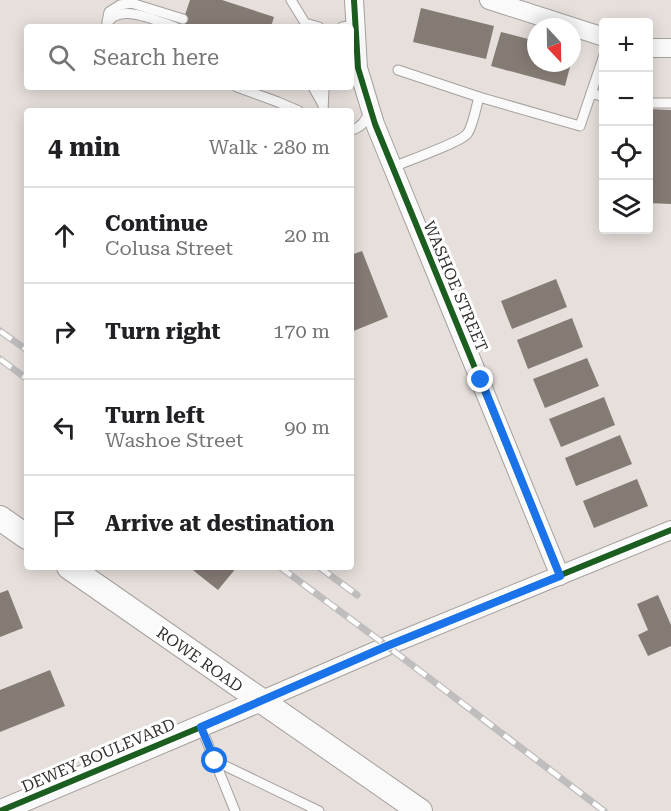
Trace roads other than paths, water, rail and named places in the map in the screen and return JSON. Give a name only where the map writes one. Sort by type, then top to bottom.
[{"type":"main road","points":[[0,518],[24,535]]},
{"type":"main road","name":"ROWE ROAD","points":[[73,570],[420,811]]},
{"type":"street","name":"WASHOE STREET","points":[[348,24],[354,0]]},
{"type":"street","points":[[489,0],[599,36]]},
{"type":"street","points":[[653,48],[671,48]]},
{"type":"street","name":"WASHOE STREET","points":[[354,51],[370,108],[393,167],[560,576]]},
{"type":"street","name":"DEWEY BOULEVARD","points":[[0,811],[387,646],[671,530]]},
{"type":"lane","points":[[291,0],[305,23],[308,24]]},
{"type":"lane","points":[[106,24],[119,14],[125,4]]},
{"type":"lane","points":[[125,4],[168,24]]},
{"type":"lane","points":[[106,24],[109,12],[125,4],[183,19]]},
{"type":"lane","points":[[398,70],[479,97],[580,126],[599,68]]},
{"type":"lane","points":[[245,90],[292,108]]},
{"type":"lane","points":[[314,90],[323,107]]},
{"type":"lane","points":[[323,107],[324,90]]},
{"type":"lane","points":[[591,93],[599,96]]},
{"type":"lane","points":[[393,167],[467,135],[479,97]]},
{"type":"lane","points":[[653,103],[671,104]]},
{"type":"lane","points":[[354,130],[366,120],[370,108]]},
{"type":"lane","points":[[201,727],[235,811]]},
{"type":"lane","points":[[215,761],[319,811]]},
{"type":"railway","points":[[0,331],[24,348]]},
{"type":"railway","points":[[0,359],[24,377]]},
{"type":"railway","points":[[284,570],[604,811]]},
{"type":"railway","points":[[323,570],[357,595]]}]
